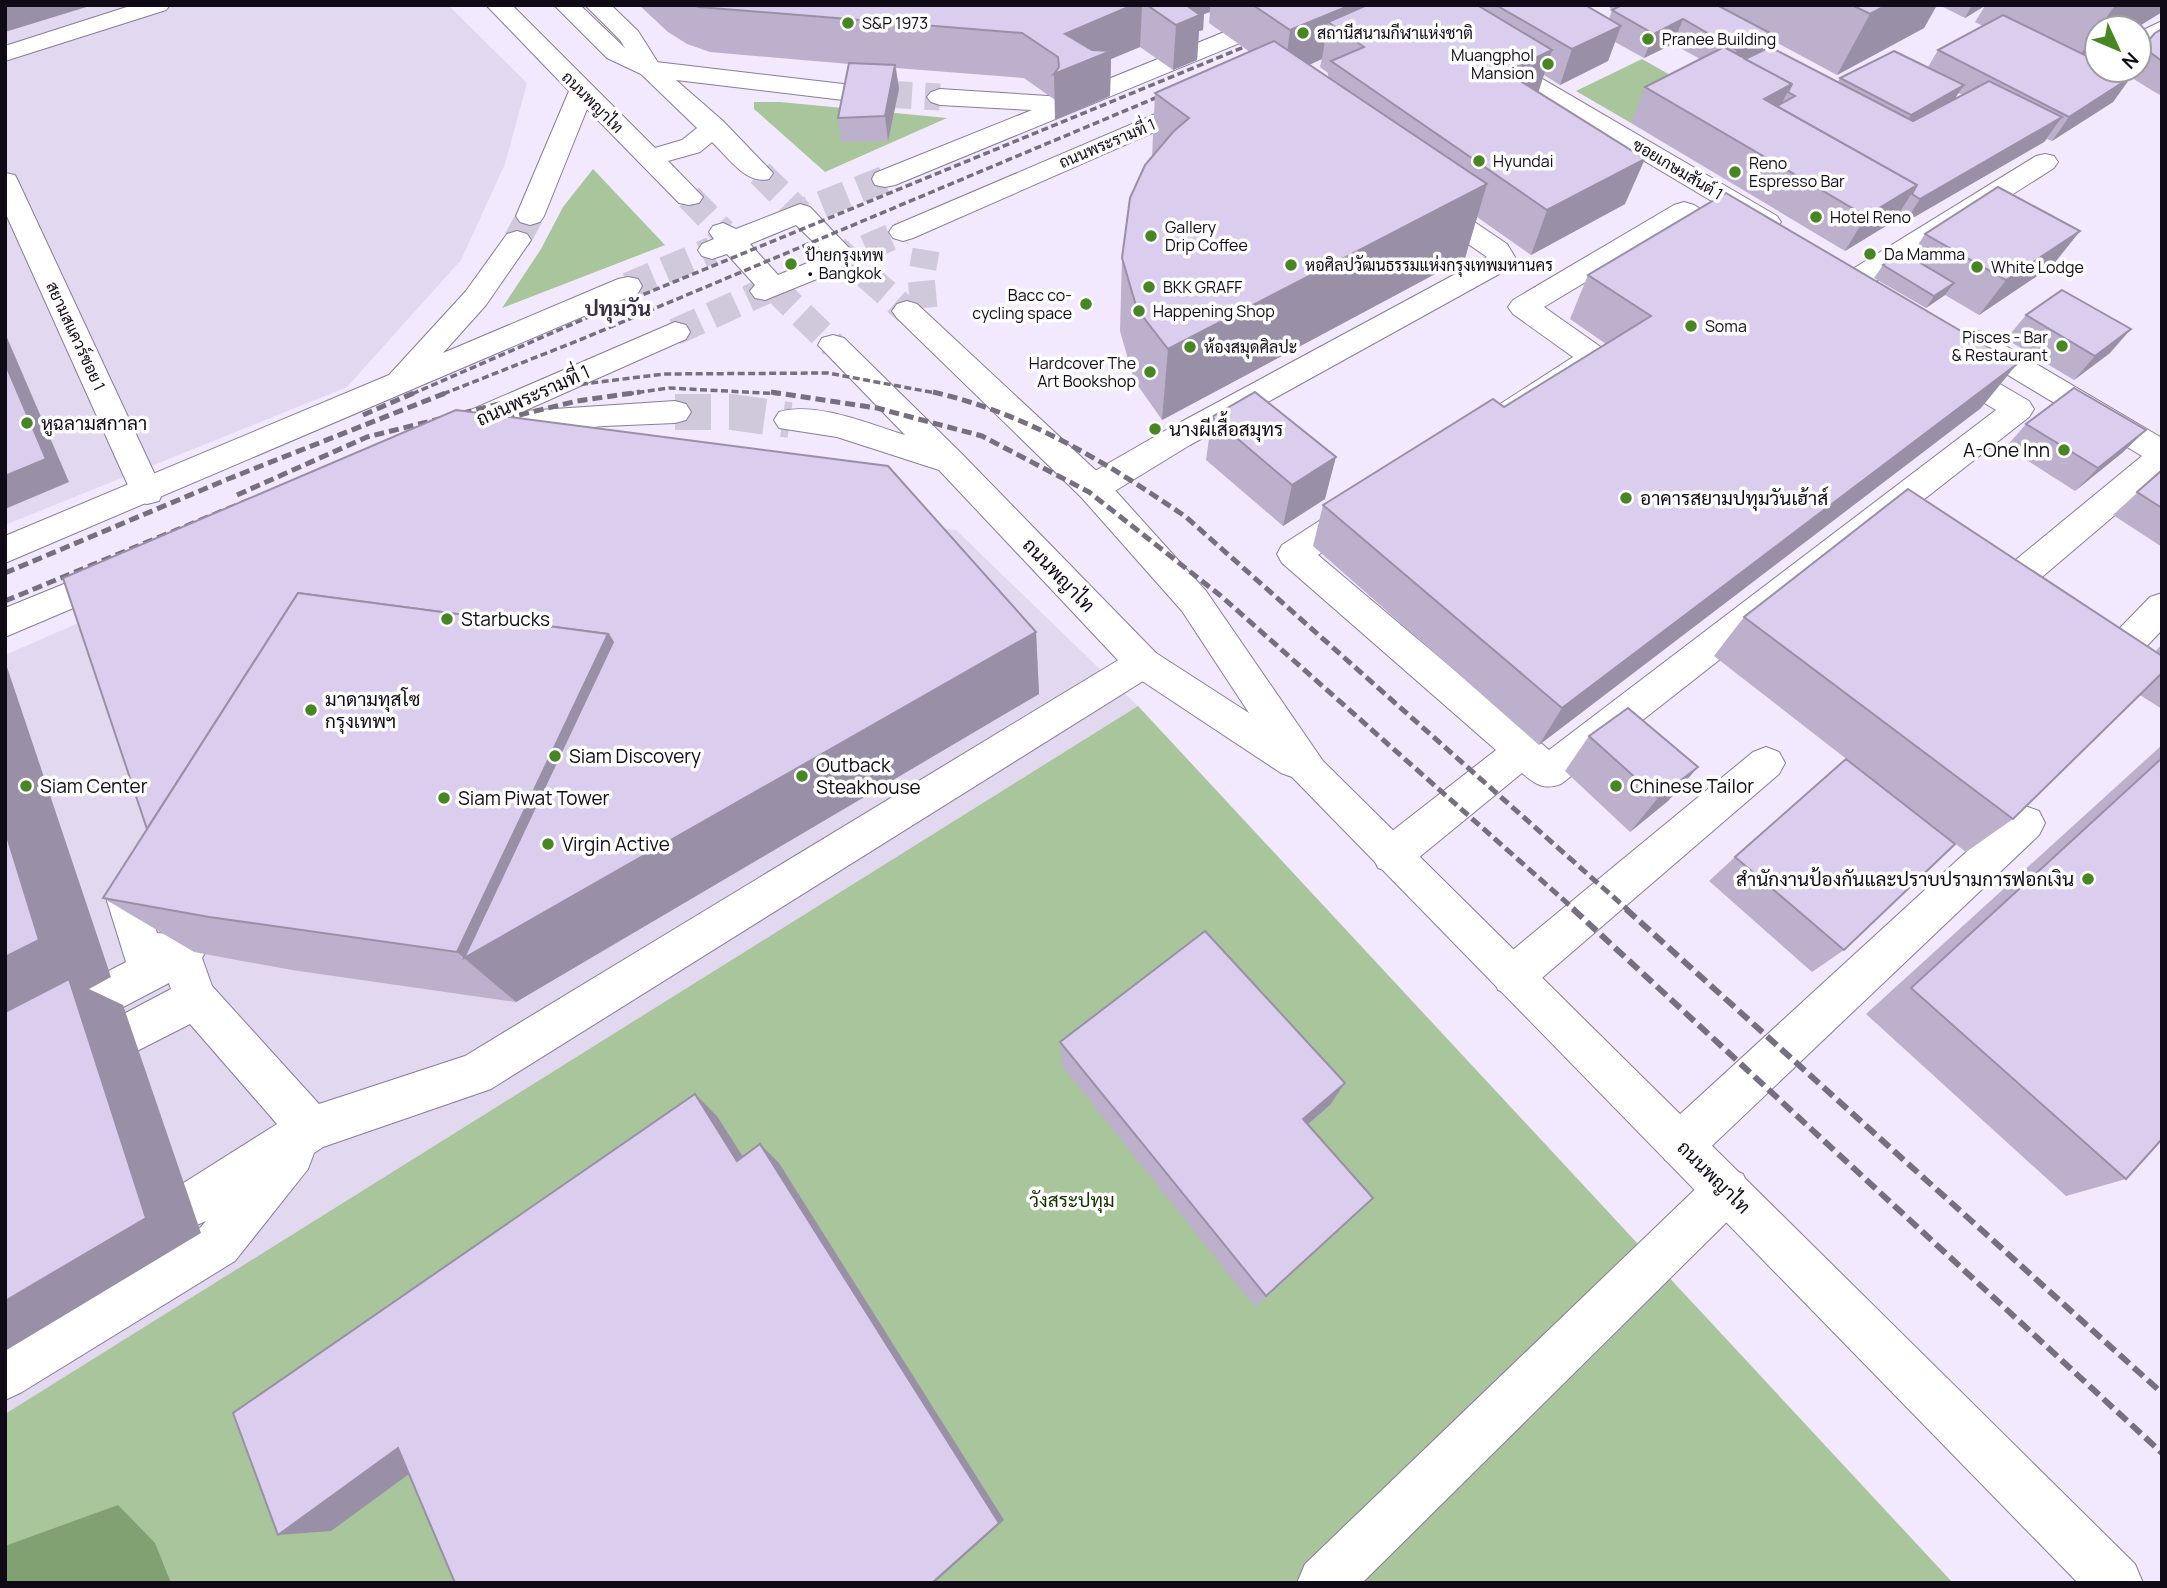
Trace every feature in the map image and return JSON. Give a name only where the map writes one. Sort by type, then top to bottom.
[{"type":"main road","points":[[5,54],[158,5]]},
{"type":"main road","name":"ถนนพญาไท","points":[[498,5],[689,197]]},
{"type":"main road","points":[[566,5],[616,53],[650,69],[843,92]]},
{"type":"main road","points":[[597,5],[629,36],[650,69],[760,173]]},
{"type":"main road","points":[[885,180],[1312,5]]},
{"type":"main road","name":"ซอยเกษมสันต์ 1","points":[[1469,46],[1789,235]]},
{"type":"main road","points":[[393,387],[476,298],[524,228],[582,91]]},
{"type":"main road","name":"ถนนพระรามที่ 1","points":[[903,232],[1227,92]]},
{"type":"main road","points":[[940,97],[1073,105]]},
{"type":"main road","points":[[1536,114],[1562,101]]},
{"type":"main road","points":[[650,158],[691,146],[714,127]]},
{"type":"main road","points":[[1861,277],[2045,162]]},
{"type":"main road","name":"สยามสแควร์ซอย 1","points":[[5,181],[147,492]]},
{"type":"main road","points":[[1093,488],[1179,437],[1500,262],[1501,257],[1497,250],[1409,190]]},
{"type":"main road","points":[[926,250],[936,235],[979,199]]},
{"type":"main road","points":[[1684,211],[2018,409],[1548,772],[1523,750],[1294,554],[1594,357],[1523,307],[1684,211]]},
{"type":"main road","points":[[800,213],[833,257],[769,289],[722,241],[800,213]]},
{"type":"main road","points":[[5,550],[628,286]]},
{"type":"main road","name":"ถนนพญาไท","points":[[919,316],[1093,488],[1194,601],[1310,773],[2116,1583]]},
{"type":"main road","points":[[1945,324],[2162,455],[1991,600]]},
{"type":"main road","name":"ถนนพระรามที่ 1","points":[[416,446],[674,332]]},
{"type":"main road","name":"ถนนพญาไท","points":[[833,345],[951,461],[1143,663],[1310,773]]},
{"type":"main road","points":[[455,430],[604,415],[674,412]]},
{"type":"main road","points":[[790,420],[839,426],[951,461]]},
{"type":"main road","points":[[5,623],[146,562]]},
{"type":"main road","points":[[2097,676],[2162,607]]},
{"type":"main road","points":[[190,1205],[311,1129],[476,1074],[1143,663]]},
{"type":"main road","points":[[1392,855],[1523,750]]},
{"type":"main road","points":[[1513,976],[1766,762]]},
{"type":"main road","points":[[1681,1144],[2025,823]]},
{"type":"main road","points":[[5,1048],[180,955],[195,998],[311,1129]]},
{"type":"main road","points":[[133,1032],[195,998]]},
{"type":"main road","points":[[5,1375],[218,1244],[311,1129]]},
{"type":"main road","points":[[1324,1583],[1727,1191]]},
{"type":"shaded area","points":[[5,5],[448,5],[527,83],[505,164],[461,260],[347,387],[5,525]]},
{"type":"shaded area","points":[[448,462],[956,530],[1138,706],[5,1414],[5,655]]},
{"type":"shaded area","points":[[118,1505],[155,1543],[171,1583],[5,1583],[5,1546]]},
{"type":"green space","points":[[1642,59],[1695,89],[1631,123],[1576,91]]},
{"type":"green space","points":[[754,102],[780,102],[947,118],[825,172],[754,109]]},
{"type":"green space","points":[[593,169],[665,245],[502,308],[541,249],[563,207]]},
{"type":"green space","name":"วังสระปทุม","points":[[1138,706],[1953,1583],[5,1583],[5,1414]]},
{"type":"building","points":[[693,5],[1133,5],[1065,34],[1092,50],[1111,51],[1054,74],[1059,67],[1058,57],[1022,33]]},
{"type":"building","points":[[1147,5],[1186,5],[1200,15],[1176,25]]},
{"type":"building","points":[[1253,5],[1351,5],[1290,30]]},
{"type":"building","points":[[1367,5],[1477,5],[1552,50],[1506,72],[1645,159],[1547,210],[1331,61],[1364,47],[1328,22]]},
{"type":"building","points":[[1496,5],[1585,5],[1621,26],[1572,49]]},
{"type":"building","points":[[1622,5],[1717,5],[1770,33],[1737,50],[1683,19],[1654,34],[1612,10]]},
{"type":"building","points":[[1852,5],[1887,5],[1870,14]]},
{"type":"building","points":[[2003,15],[2083,54],[2083,84],[2120,84],[2069,117],[1938,50]]},
{"type":"building","points":[[2162,29],[2162,61],[2153,54],[2155,33]]},
{"type":"building","points":[[1274,41],[1487,184],[1168,349],[1137,309],[1122,258],[1130,198],[1145,165],[1173,132],[1189,118],[1155,93]]},
{"type":"building","points":[[1724,47],[1792,84],[1764,99],[1917,185],[1866,216],[1645,87]]},
{"type":"building","points":[[1770,47],[1913,121],[1989,81],[2062,117],[1920,199],[1912,194],[1917,185],[1777,106],[1795,96],[1788,92],[1792,84],[1745,59]]},
{"type":"building","points":[[1894,51],[1964,85],[1911,115],[1840,78]]},
{"type":"building","points":[[849,63],[895,65],[885,116],[838,118]]},
{"type":"building","points":[[1998,187],[2080,231],[2006,280],[1925,234]]},
{"type":"building","name":"อาคารสยามปทุมวันเฮ้าส์","points":[[1726,193],[2017,364],[1562,708],[1323,505],[1493,399],[1504,407],[1651,316],[1588,275]]},
{"type":"building","points":[[1902,252],[1954,283],[1934,296],[1883,265]]},
{"type":"building","points":[[2062,290],[2131,329],[2095,356],[2026,315]]},
{"type":"building","points":[[5,363],[46,459],[5,476]]},
{"type":"building","points":[[2074,388],[2146,430],[2098,468],[2026,424]]},
{"type":"building","points":[[1255,392],[1336,457],[1292,485],[1212,417]]},
{"type":"building","points":[[456,410],[888,466],[1036,632],[464,958],[613,642],[608,634],[298,593],[147,829],[63,578]]},
{"type":"building","points":[[2162,470],[2162,508],[2137,492]]},
{"type":"building","points":[[1908,489],[2162,656],[2162,673],[2013,819],[1744,617]]},
{"type":"building","points":[[298,593],[608,634],[457,952],[209,917],[103,898]]},
{"type":"building","points":[[1628,708],[1698,767],[1658,798],[1589,736]]},
{"type":"building","name":"สำนักงานป้องกันและปราบปรามการฟอกเงิน","points":[[2162,758],[2162,1139],[2126,1179],[1911,988]]},
{"type":"building","points":[[1846,759],[1955,844],[1844,950],[1735,857]]},
{"type":"building","points":[[5,830],[39,940],[5,957]]},
{"type":"building","points":[[1205,931],[1345,1083],[1303,1119],[1373,1198],[1266,1296],[1060,1042]]},
{"type":"building","points":[[69,979],[146,1218],[5,1301],[5,1012]]},
{"type":"building","points":[[695,1094],[737,1161],[760,1144],[999,1523],[932,1583],[455,1583],[398,1448],[278,1535],[233,1413]]},
{"type":"tunnel","points":[[845,92],[940,97]]},
{"type":"tunnel","points":[[760,173],[800,213],[885,179]]},
{"type":"tunnel","points":[[689,197],[723,232]]},
{"type":"tunnel","points":[[517,240],[530,216]]},
{"type":"tunnel","points":[[845,257],[903,232]]},
{"type":"tunnel","points":[[836,249],[845,257]]},
{"type":"tunnel","points":[[628,286],[712,250]]},
{"type":"tunnel","points":[[924,308],[921,278],[926,250]]},
{"type":"tunnel","points":[[829,264],[845,257]]},
{"type":"tunnel","points":[[845,257],[907,311]]},
{"type":"tunnel","points":[[773,287],[833,345]]},
{"type":"tunnel","points":[[675,332],[765,291]]},
{"type":"tunnel","points":[[675,412],[731,412],[790,420]]},
{"type":"railway","points":[[412,394],[584,319],[1261,40]]},
{"type":"railway","points":[[443,394],[582,339],[1172,91]]},
{"type":"railway","points":[[540,394],[575,385],[664,374],[828,373],[940,394]]},
{"type":"railway","points":[[627,394],[669,388],[783,394]]},
{"type":"railway","points":[[363,415],[416,392]]},
{"type":"railway","points":[[5,573],[228,479],[448,392]]},
{"type":"railway","points":[[237,495],[367,437],[547,392]]},
{"type":"railway","points":[[490,422],[577,401],[640,392]]},
{"type":"railway","points":[[771,392],[877,408],[982,436],[1089,492],[1221,596],[1575,910]]},
{"type":"railway","points":[[933,392],[940,394]]},
{"type":"railway","points":[[940,394],[967,401],[1034,427],[1097,460],[1186,517],[1628,910]]},
{"type":"railway","points":[[5,601],[254,498]]},
{"type":"railway","points":[[1573,909],[2162,1453]]},
{"type":"railway","points":[[1626,909],[2162,1393]]},
{"type":"place","name":"S&P 1973","points":[[848,23]]},
{"type":"place","name":"สถานีสนามกีฬาแห่งชาติ","points":[[1303,33]]},
{"type":"place","name":"Pranee Building","points":[[1648,39]]},
{"type":"place","name":"Muangphol Mansion","points":[[1548,64]]},
{"type":"place","name":"Hyundai","points":[[1479,161]]},
{"type":"place","name":"Reno Espresso Bar","points":[[1735,172]]},
{"type":"place","name":"Hotel Reno","points":[[1816,217]]},
{"type":"place","name":"Gallery Drip Coffee","points":[[1151,236]]},
{"type":"place","name":"Da Mamma","points":[[1870,254]]},
{"type":"place","name":"ป้ายกรุงเทพ • Bangkok","points":[[791,264]]},
{"type":"place","name":"หอศิลปวัฒนธรรมแห่งกรุงเทพมหานคร","points":[[1291,265]]},
{"type":"place","name":"White Lodge","points":[[1977,267]]},
{"type":"place","name":"BKK GRAFF","points":[[1149,287]]},
{"type":"place","name":"Bacc co- cycling space","points":[[1086,304]]},
{"type":"place","name":"Happening Shop","points":[[1139,311]]},
{"type":"place","name":"Soma","points":[[1691,326]]},
{"type":"place","name":"Pisces - Bar & Restaurant","points":[[2062,346]]},
{"type":"place","name":"ห้องสมุดศิลปะ","points":[[1190,347]]},
{"type":"place","name":"Hardcover The Art Bookshop","points":[[1150,372]]},
{"type":"place","name":"หูฉลามสกาลา","points":[[27,423]]},
{"type":"place","name":"นางผีเสื้อสมุทร","points":[[1155,429]]},
{"type":"place","name":"A-One Inn","points":[[2064,450]]},
{"type":"place","name":"อาคารสยามปทุมวันเฮ้าส์","points":[[1626,498]]},
{"type":"place","name":"Starbucks","points":[[447,619]]},
{"type":"place","name":"มาดามทุสโซ กรุงเทพฯ","points":[[311,710]]},
{"type":"place","name":"Siam Discovery","points":[[555,756]]},
{"type":"place","name":"Outback Steakhouse","points":[[802,776]]},
{"type":"place","name":"Siam Center","points":[[26,786]]},
{"type":"place","name":"Chinese Tailor","points":[[1616,786]]},
{"type":"place","name":"Siam Piwat Tower","points":[[444,798]]},
{"type":"place","name":"Virgin Active","points":[[548,844]]},
{"type":"place","name":"สำนักงานป้องกันและปราบปรามการฟอกเงิน","points":[[2088,879]]},
{"type":"district","name":"ปทุมวัน","points":[[618,308]]}]
